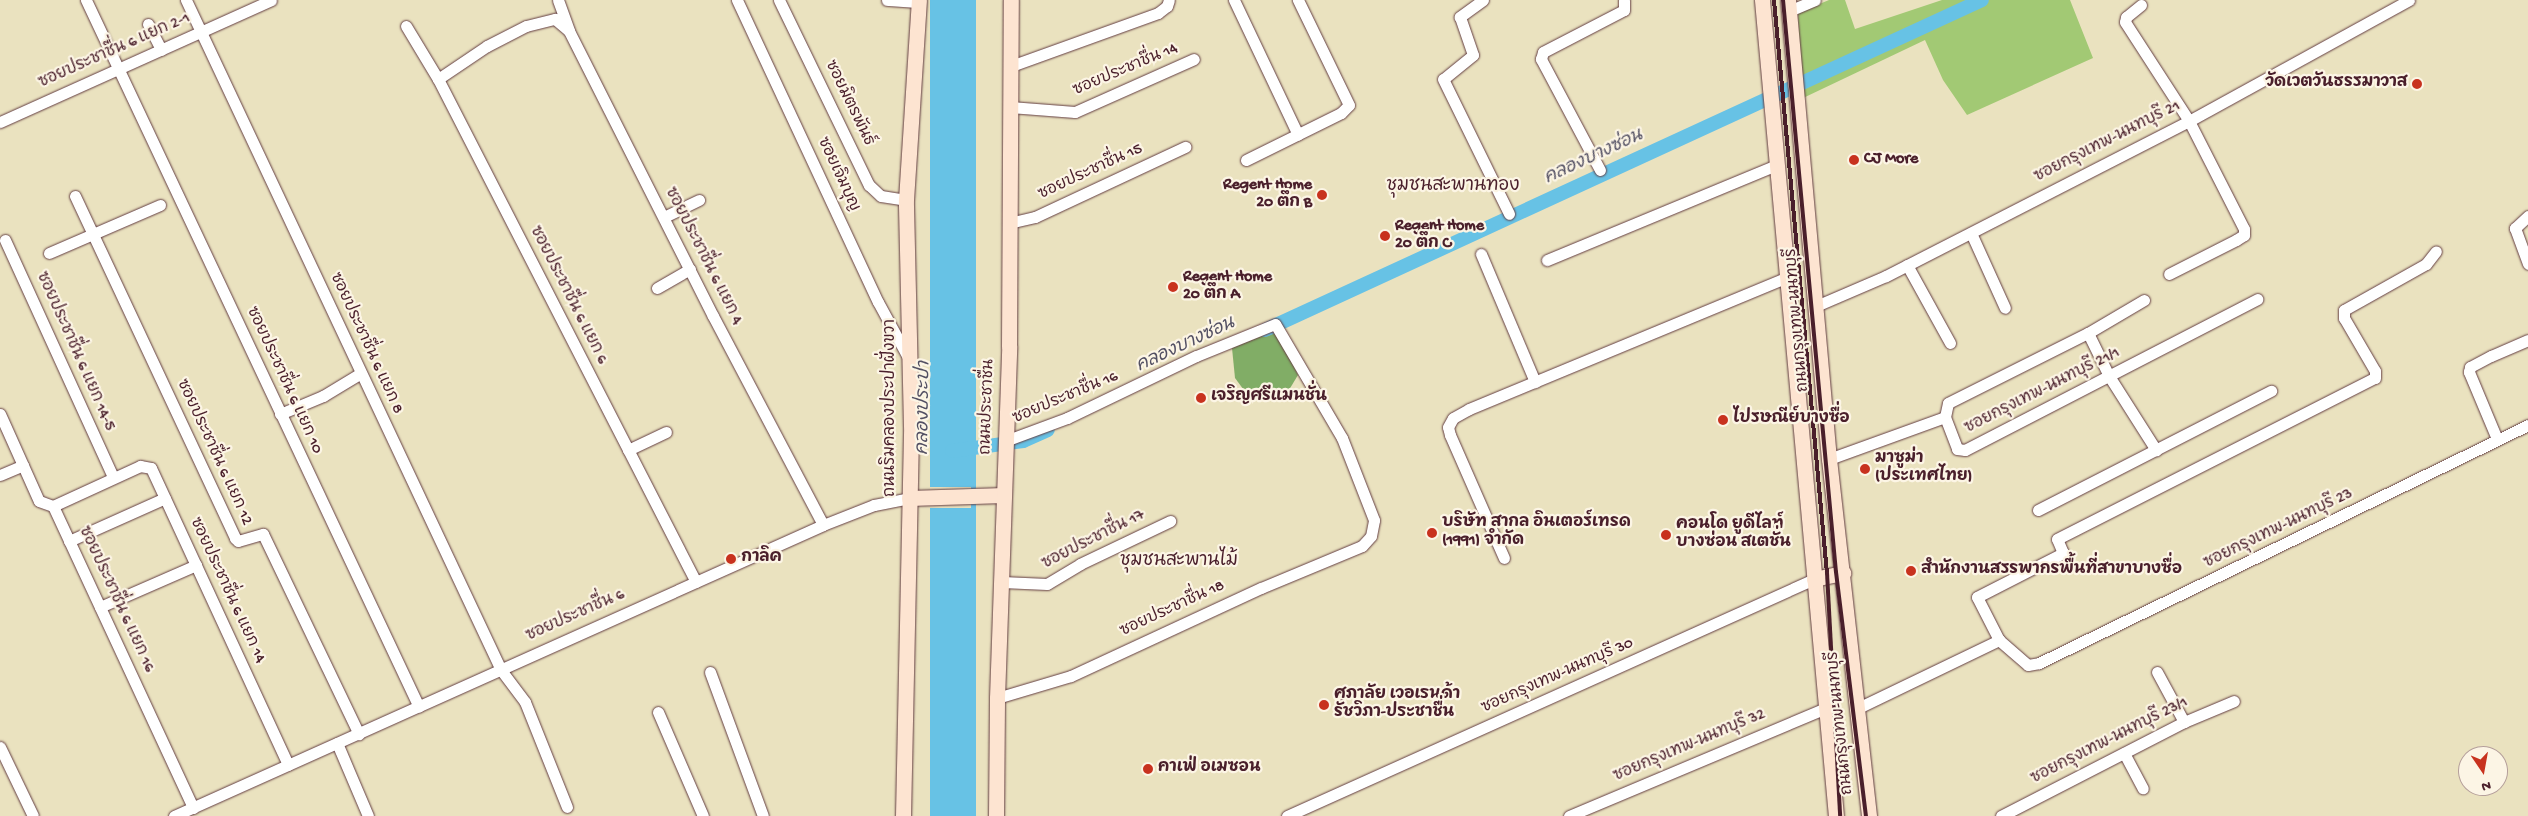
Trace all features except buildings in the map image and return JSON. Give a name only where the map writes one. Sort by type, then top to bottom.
[{"type":"main road","name":"ถนนประชาชื่น","points":[[996,816],[997,698],[1002,582],[1010,223],[1011,0]]},
{"type":"main road","name":"ถนนกรุงเทพ-นนทบุรี","points":[[1762,0],[1824,709],[1836,816]]},
{"type":"main road","name":"ถนนริมคลองประปาฝั่งขวา","points":[[903,816],[915,498],[906,200],[919,1]]},
{"type":"main road","name":"ถนนกรุงเทพ-นนทบุรี","points":[[1788,5],[1798,96],[1829,459],[1870,816]]},
{"type":"main road","name":"ซอยประชาชื่น 6","points":[[915,498],[1004,495]]},
{"type":"main road","points":[[1814,579],[1843,573]]},
{"type":"street","name":"ซอยประชาชื่น 6 แยก 10","points":[[86,0],[419,707]]},
{"type":"street","name":"ซอยประชาชื่น 6 แยก 8","points":[[186,0],[501,670],[525,702],[567,807]]},
{"type":"street","name":"ซอยประชาชื่น 6 แยก 2-1","points":[[0,122],[271,0]]},
{"type":"street","name":"ซอยประชาชื่น 6 แยก 4","points":[[558,0],[569,31],[823,525]]},
{"type":"street","name":"ซอยเจิมบุญ","points":[[737,0],[878,302],[911,363]]},
{"type":"street","name":"ซอยมิตรพันธ์","points":[[779,0],[869,184],[881,196],[906,200]]},
{"type":"street","points":[[887,0],[919,1]]},
{"type":"street","points":[[1010,66],[1158,14],[1167,6],[1169,0]]},
{"type":"street","points":[[1234,0],[1298,134]]},
{"type":"street","points":[[1246,160],[1348,109],[1349,105],[1298,0]]},
{"type":"street","points":[[1483,0],[1460,16],[1473,55],[1443,79],[1509,214]]},
{"type":"street","points":[[1600,170],[1541,59],[1543,52],[1624,10],[1624,0]]},
{"type":"street","points":[[1788,5],[1815,0]]},
{"type":"street","name":"ซอยกรุงเทพ-นนทบุรี 21","points":[[1816,306],[1907,265],[2189,121],[2410,0]]},
{"type":"street","points":[[2141,5],[2126,17],[2125,22],[2189,121],[2241,222],[2244,235],[2169,274]]},
{"type":"street","points":[[438,79],[487,46],[526,26],[555,20],[569,31]]},
{"type":"street","points":[[148,24],[161,50]]},
{"type":"street","name":"ซอยประชาชื่น 6 แยก 6","points":[[406,26],[438,79],[696,582]]},
{"type":"street","name":"ซอยประชาชื่น 14","points":[[1010,108],[1075,112],[1194,59]]},
{"type":"street","name":"ซอยประชาชื่น 15","points":[[1010,223],[1035,217],[1185,147]]},
{"type":"street","points":[[1547,260],[1776,165]]},
{"type":"street","points":[[75,196],[92,234]]},
{"type":"street","points":[[664,217],[699,200]]},
{"type":"street","points":[[49,253],[160,205]]},
{"type":"street","points":[[2528,216],[2514,228],[2528,264]]},
{"type":"street","points":[[1970,232],[2004,308]]},
{"type":"street","name":"ซอยประชาชื่น 6 แยก 12","points":[[92,234],[235,538],[238,541],[263,534],[359,734]]},
{"type":"street","name":"ซอยประชาชื่น 6 แยก 14-5","points":[[5,240],[113,477]]},
{"type":"street","points":[[1858,708],[1999,640],[1977,597],[2063,553],[2057,539],[2375,378],[2375,370],[2344,318],[2344,310],[2426,264],[2436,251]]},
{"type":"street","points":[[1481,254],[1535,382]]},
{"type":"street","points":[[1907,265],[1950,343]]},
{"type":"street","points":[[657,288],[690,269]]},
{"type":"street","points":[[1504,558],[1448,427],[1453,418],[1469,409],[1787,277]]},
{"type":"street","name":"ซอยกรุงเทพ-นนทบุรี 21/1","points":[[1829,459],[1945,416],[1957,450],[1965,450],[2257,299]]},
{"type":"street","points":[[1945,416],[1944,410],[1948,404],[2088,333],[2144,300]]},
{"type":"street","name":"ซอยประชาชื่น 16","points":[[1005,441],[1067,418],[1196,356],[1275,324],[1342,438],[1374,520],[1371,536],[1362,546]]},
{"type":"street","points":[[2088,333],[2108,376],[2156,450]]},
{"type":"street","points":[[2497,438],[2468,372],[2470,367],[2528,340]]},
{"type":"street","points":[[280,414],[323,396],[361,374]]},
{"type":"street","points":[[2038,510],[2271,391]]},
{"type":"street","points":[[0,414],[39,501],[54,506],[113,477]]},
{"type":"street","name":"ซอยกรุงเทพ-นนทบุรี 23","points":[[1999,640],[2028,665],[2039,663],[2336,521],[2497,438],[2528,425]]},
{"type":"street","points":[[628,450],[666,432]]},
{"type":"street","points":[[0,475],[23,465]]},
{"type":"street","name":"ซอยประชาชื่น 6 แยก 14","points":[[113,477],[146,465],[165,498],[288,765]]},
{"type":"street","points":[[69,541],[165,498]]},
{"type":"street","name":"ซอยประชาชื่น 6","points":[[174,816],[823,525],[874,505],[915,498]]},
{"type":"street","name":"ซอยประชาชื่น 6 แยก 16","points":[[54,506],[193,808]]},
{"type":"street","name":"ซอยประชาชื่น 17","points":[[1002,582],[1047,584],[1080,564],[1170,521]]},
{"type":"street","name":"ซอยประชาชื่น 18","points":[[997,698],[1071,676],[1261,588],[1362,546]]},
{"type":"street","points":[[100,607],[196,565]]},
{"type":"street","name":"ซอยกรุงเทพ-นนทบุรี 30","points":[[1288,816],[1814,579]]},
{"type":"street","points":[[710,672],[763,816]]},
{"type":"street","points":[[2157,672],[2184,722]]},
{"type":"street","name":"ซอยกรุงเทพ-นนทบุรี 23/1","points":[[2001,816],[2184,722],[2234,701]]},
{"type":"street","name":"ซอยกรุงเทพ-นนทบุรี 32","points":[[1569,816],[1824,709]]},
{"type":"street","points":[[658,712],[702,816]]},
{"type":"street","points":[[337,743],[368,816]]},
{"type":"street","points":[[0,747],[33,816]]},
{"type":"street","points":[[2124,753],[2143,788]]},
{"type":"green space","points":[[1829,0],[1845,0],[1855,29],[1942,0],[2070,0],[2093,58],[1967,115],[1943,80],[1925,40],[1801,99],[1798,13]]},
{"type":"green space","points":[[1276,330],[1298,375],[1286,395],[1249,397],[1235,378],[1232,348]]},
{"type":"water","points":[[930,0],[976,0],[976,816],[930,816]]},
{"type":"pier","points":[[920,487],[971,487],[971,508],[920,508]]},
{"type":"waterway","name":"คลองบางซ่อน","points":[[1265,330],[1982,0]]},
{"type":"waterway","name":"คลองบางซ่อน","points":[[952,451],[1023,441],[1048,430]]},
{"type":"railway","points":[[1774,0],[1827,573],[1840,816]]},
{"type":"railway","points":[[1783,0],[1836,572],[1866,816]]},
{"type":"place","name":"วัดเวตวันธรรมาวาส","points":[[2417,84]]},
{"type":"place","name":"CJ More","points":[[1854,160]]},
{"type":"place","name":"Regent Home 20 ตึก B","points":[[1322,195]]},
{"type":"place","name":"Regent Home 20 ตึก C","points":[[1385,236]]},
{"type":"place","name":"Regent Home 20 ตึก A","points":[[1173,287]]},
{"type":"place","name":"เจริญศรีแมนชั่น","points":[[1201,398]]},
{"type":"place","name":"ไปรษณีย์บางซื่อ","points":[[1723,420]]},
{"type":"place","name":"มาซูม่า (ประเทศไทย)","points":[[1865,469]]},
{"type":"place","name":"บริษัท สากล อินเตอร์เทรด (1991) จำกัด","points":[[1432,533]]},
{"type":"place","name":"คอนโด ยูดีไลท์ บางซ่อน สเตชั่น","points":[[1666,535]]},
{"type":"place","name":"กาลิค","points":[[731,559]]},
{"type":"place","name":"สำนักงานสรรพากรพื้นที่สาขาบางซื่อ","points":[[1911,571]]},
{"type":"place","name":"ศุภาลัย เวอเรนด้า รัชวิภา-ประชาชื่น","points":[[1324,705]]},
{"type":"place","name":"คาเฟ่ อเมซอน","points":[[1148,769]]},
{"type":"district","name":"ชุมชนสะพานทอง","points":[[1453,187]]},
{"type":"district","name":"ชุมชนสะพานไม้","points":[[1179,562]]},
{"type":"water label","name":"คลองประปา","points":[[925,408]]}]
